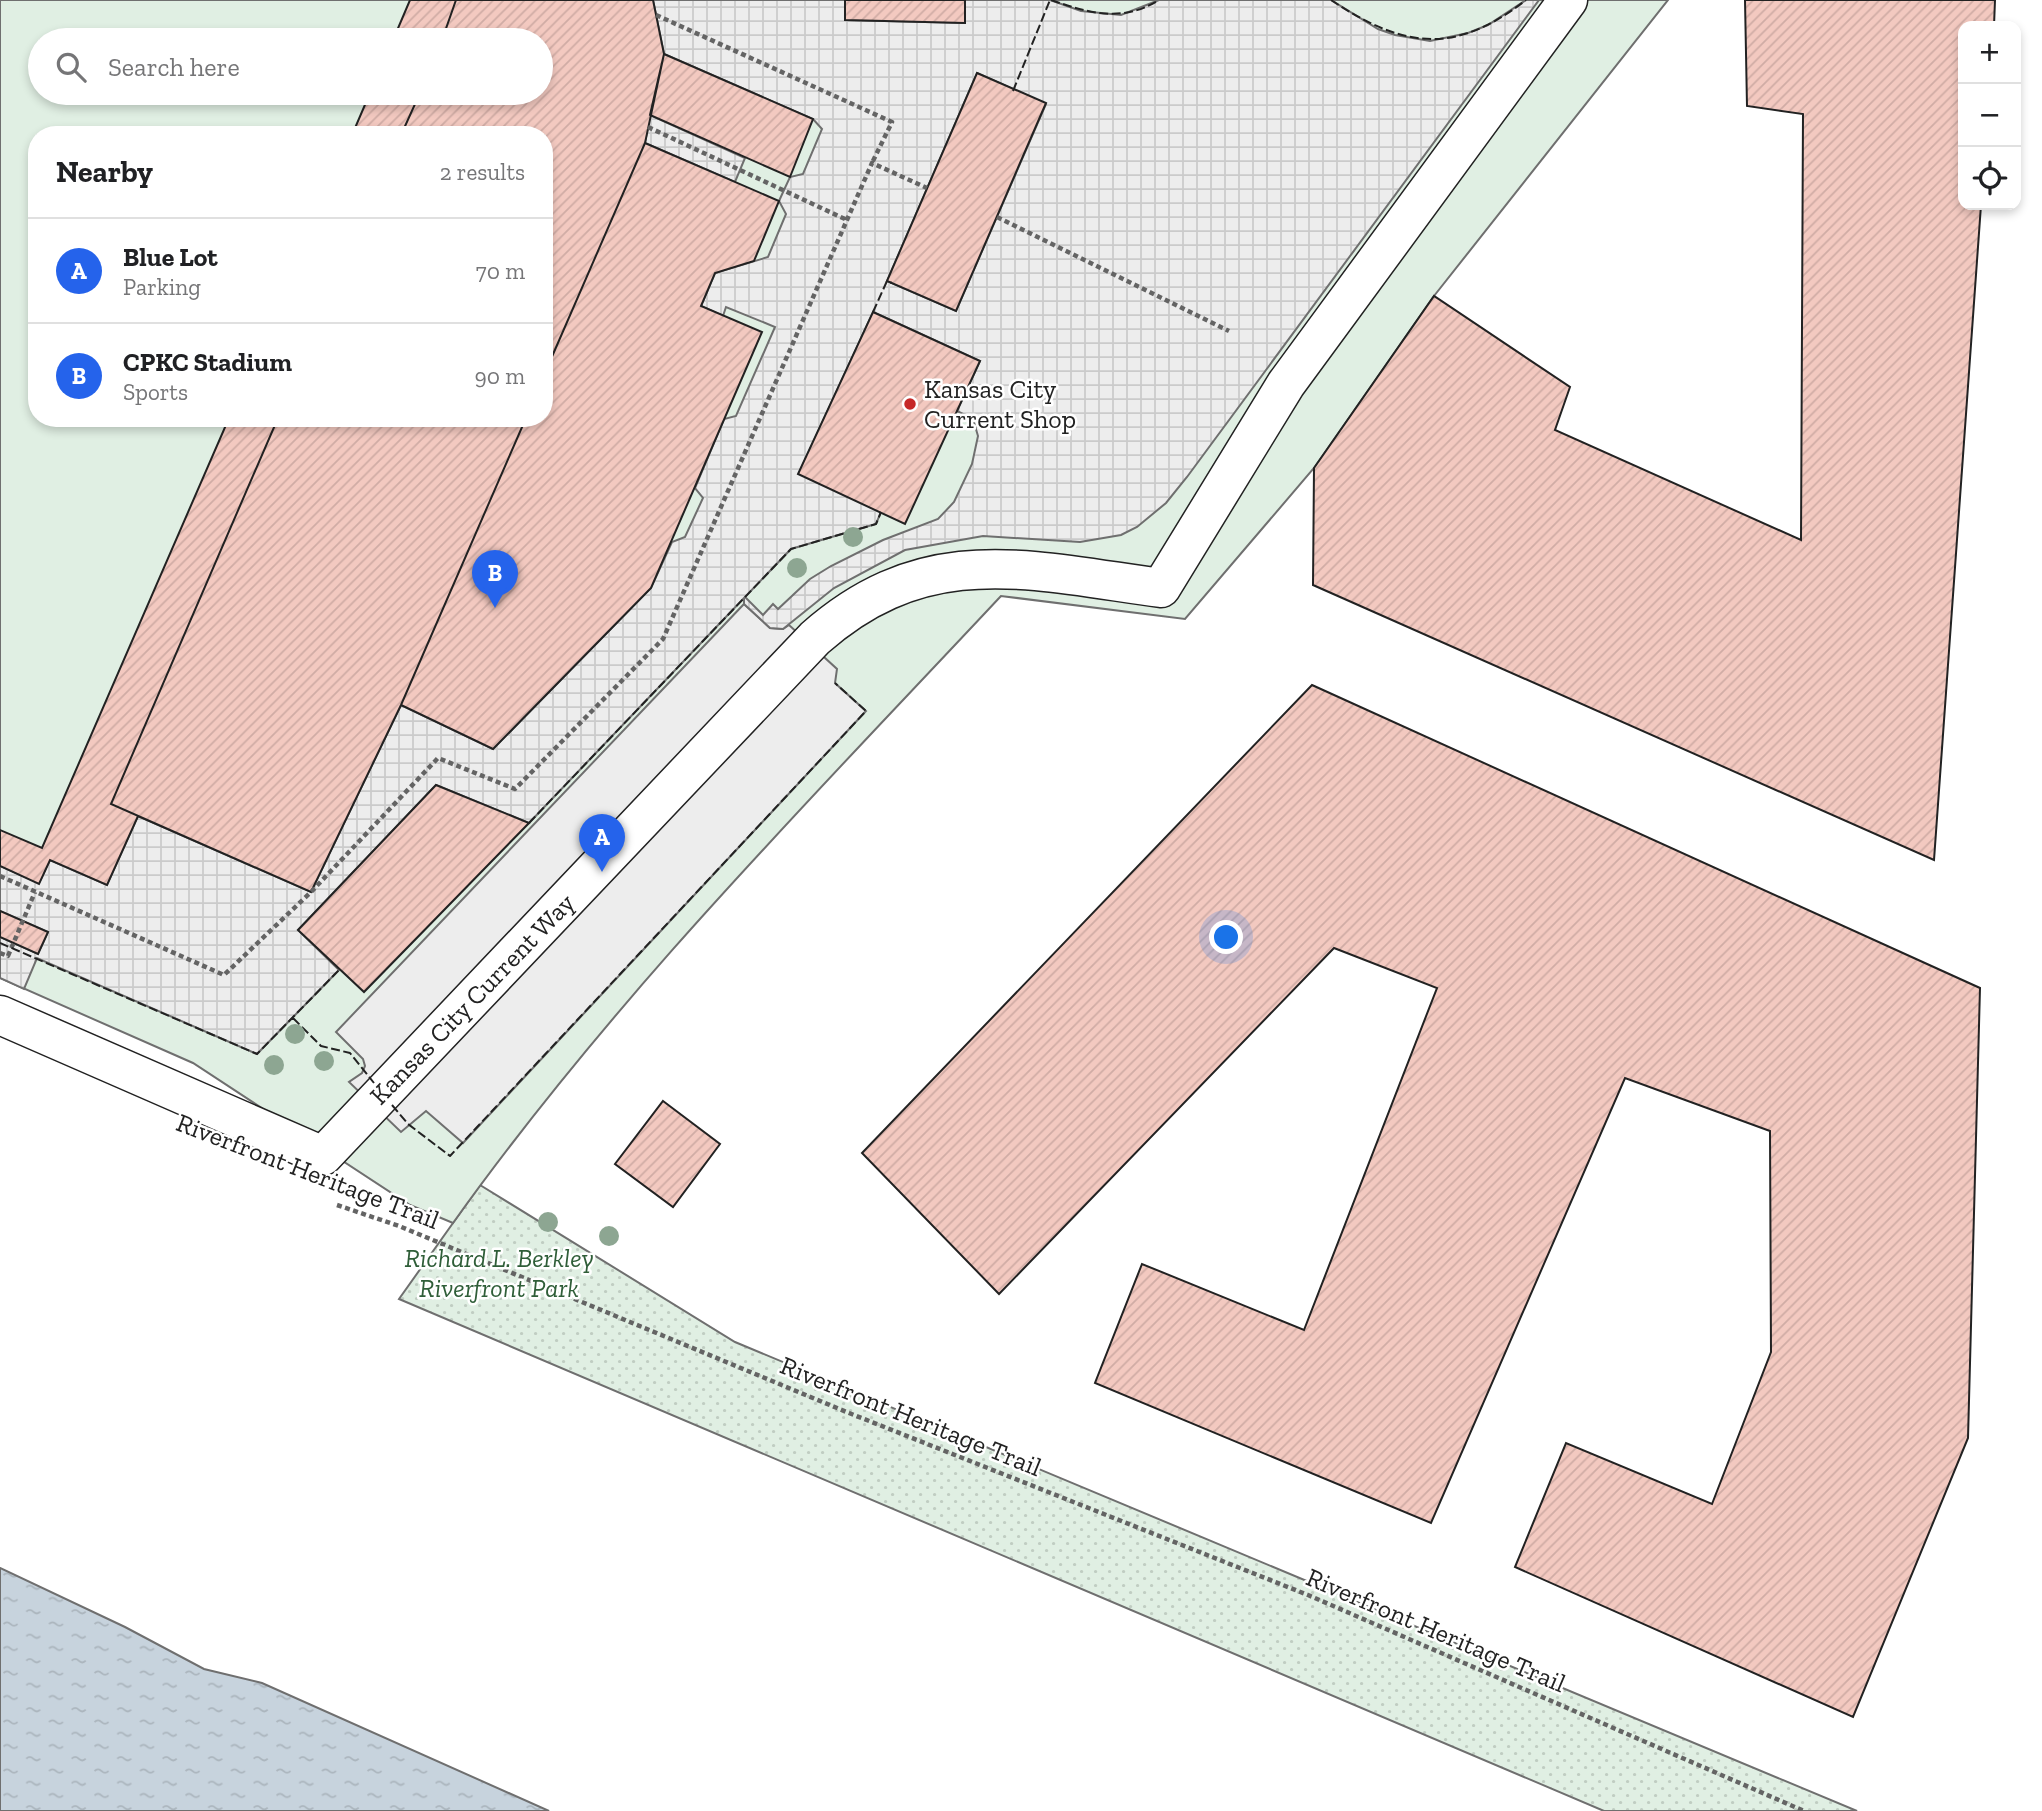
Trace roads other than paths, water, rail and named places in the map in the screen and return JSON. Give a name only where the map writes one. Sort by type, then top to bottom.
[{"type":"lane","name":"Kansas City Current Way","points":[[0,1015],[323,1156],[815,638],[858,605],[909,580],[953,571],[1012,568],[1161,588],[1286,384],[1568,0]]},
{"type":"water","points":[[0,1568],[125,1627],[204,1669],[262,1683],[549,1811],[0,1811]]},
{"type":"place","name":"Kansas City Current Shop","points":[[910,404]]},
{"type":"place","name":"CPKC Stadium","points":[[495,608]]},
{"type":"place","name":"Blue Lot","points":[[602,872]]},
{"type":"park label","name":"Richard L. Berkley Riverfront Park","points":[[499,1273]]}]
